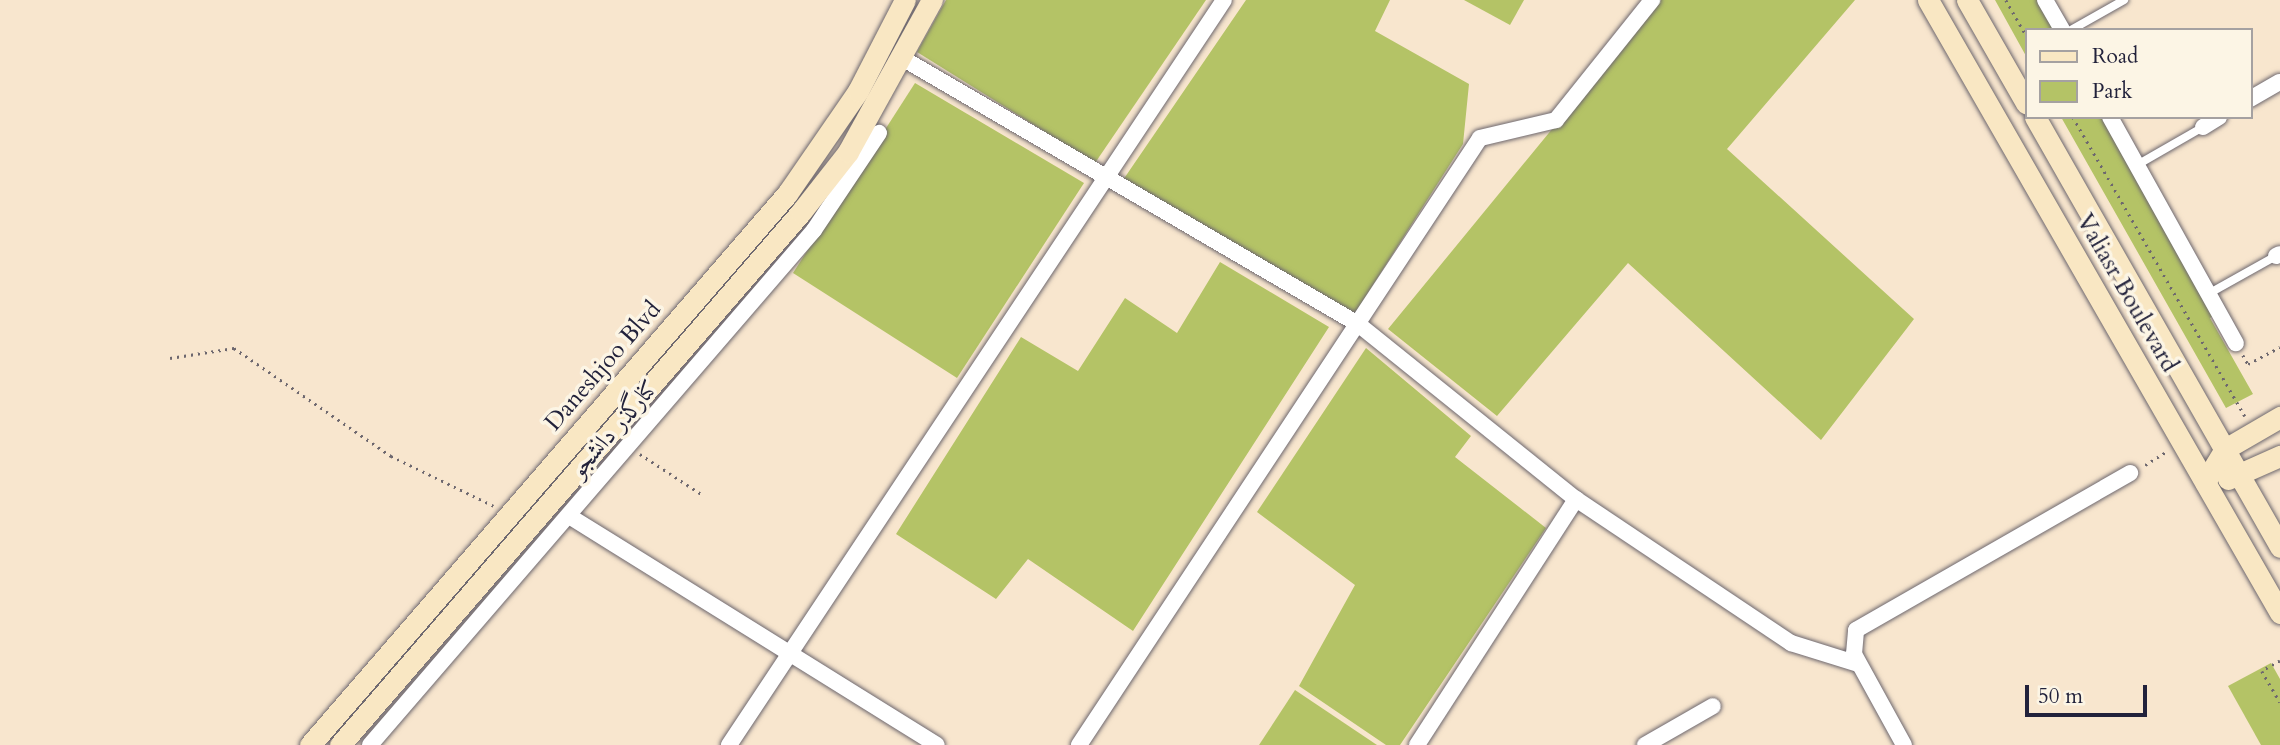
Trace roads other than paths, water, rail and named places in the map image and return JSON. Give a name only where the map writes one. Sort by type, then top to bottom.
[{"type":"main road","name":"Daneshjoo Blvd","points":[[310,745],[787,194],[858,91],[905,0]]},
{"type":"main road","name":"Daneshjoo Blvd","points":[[340,745],[801,212],[848,152],[932,0]]},
{"type":"main road","name":"Valiasr Boulevard","points":[[1928,0],[2280,613]]},
{"type":"main road","points":[[1968,0],[2024,99]]},
{"type":"main road","name":"Valiasr Boulevard","points":[[2036,119],[2280,547]]},
{"type":"main road","points":[[2205,482],[2225,449],[2280,417]]},
{"type":"main road","points":[[2205,482],[2241,478],[2280,456]]},
{"type":"street","points":[[729,745],[1224,0]]},
{"type":"street","points":[[1079,745],[1480,138],[1556,120],[1652,0]]},
{"type":"street","points":[[2045,0],[2061,28]]},
{"type":"street","points":[[902,58],[1358,324],[1576,499],[1791,643],[1858,664]]},
{"type":"street","points":[[2252,98],[2280,82]]},
{"type":"street","points":[[2111,119],[2236,343]]},
{"type":"street","points":[[2203,127],[2217,119]]},
{"type":"street","name":"کنارگذر دانشجو","points":[[370,745],[814,230],[879,133]]},
{"type":"street","points":[[1904,745],[1858,664],[1856,630],[2130,473]]},
{"type":"street","points":[[1417,745],[1576,499]]},
{"type":"street","points":[[569,516],[937,745]]},
{"type":"street","points":[[1645,745],[1713,706]]},
{"type":"lane","points":[[2075,28],[2124,0]]},
{"type":"lane","points":[[2137,165],[2203,127]]},
{"type":"lane","points":[[2208,294],[2278,255]]}]
